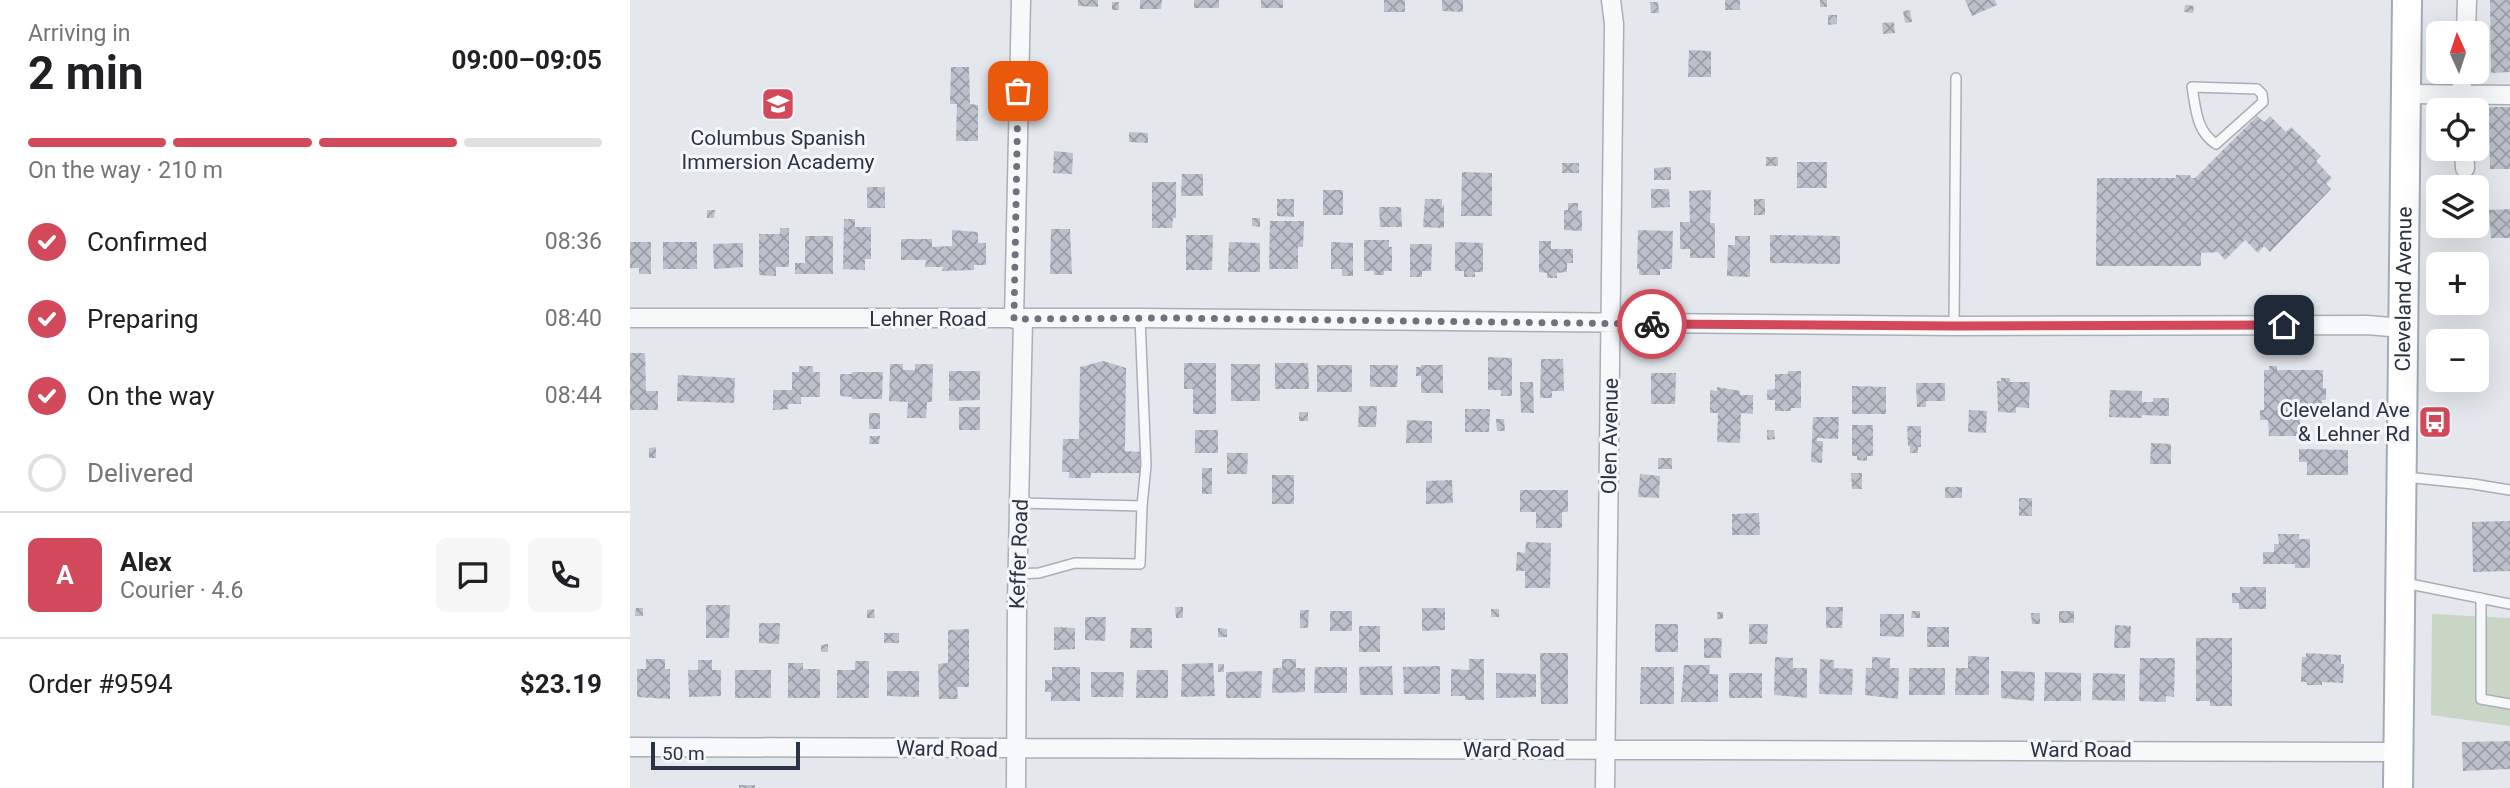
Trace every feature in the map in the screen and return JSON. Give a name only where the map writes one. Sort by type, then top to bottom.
[{"type":"main road","name":"Cleveland Avenue","points":[[2398,788],[2407,0]]},
{"type":"street","name":"Keffer Road","points":[[1016,788],[1020,503],[1021,0]]},
{"type":"street","name":"Olen Avenue","points":[[1605,788],[1606,567],[1612,324],[1614,24],[1611,0]]},
{"type":"street","points":[[2466,21],[2467,0]]},
{"type":"street","points":[[2405,94],[2434,98]]},
{"type":"street","points":[[2489,98],[2510,95]]},
{"type":"street","points":[[2465,161],[2465,168]]},
{"type":"street","name":"Lehner Road","points":[[630,318],[1140,318],[1954,326],[2367,325],[2402,328]]},
{"type":"street","name":"Ward Road","points":[[630,747],[2398,752]]},
{"type":"lane","points":[[1954,326],[1956,78]]},
{"type":"lane","points":[[2192,87],[2258,89],[2263,102],[2216,144],[2205,137],[2197,118],[2192,87]]},
{"type":"lane","points":[[1018,574],[1039,573],[1075,563],[1140,564],[1146,464],[1140,318]]},
{"type":"lane","points":[[2400,476],[2510,490]]},
{"type":"lane","points":[[1020,503],[1142,506]]},
{"type":"lane","points":[[2399,582],[2510,604]]},
{"type":"lane","points":[[2481,598],[2481,699],[2510,704]]},
{"type":"green space","points":[[2432,614],[2510,618],[2510,726],[2431,715]]},
{"type":"building","points":[[1078,0],[1098,0],[1098,7],[1078,6]]},
{"type":"building","points":[[1140,0],[1162,0],[1161,9],[1140,9]]},
{"type":"building","points":[[1194,0],[1219,0],[1219,8],[1194,8]]},
{"type":"building","points":[[1261,0],[1283,0],[1283,8],[1261,8]]},
{"type":"building","points":[[1384,0],[1405,0],[1405,12],[1384,12]]},
{"type":"building","points":[[1442,0],[1463,0],[1463,12],[1442,11]]},
{"type":"building","points":[[1725,0],[1740,0],[1740,10],[1725,10]]},
{"type":"building","points":[[1820,0],[1827,0],[1827,7],[1820,7]]},
{"type":"building","points":[[1965,0],[1995,0],[1997,5],[1972,16]]},
{"type":"building","points":[[2490,0],[2510,0],[2510,72],[2491,73]]},
{"type":"building","points":[[1112,2],[1119,2],[1119,10],[1112,10]]},
{"type":"building","points":[[1650,2],[1658,2],[1659,13],[1651,13]]},
{"type":"building","points":[[2185,5],[2194,6],[2193,13],[2184,12]]},
{"type":"building","points":[[1910,10],[1912,22],[1905,23],[1903,11]]},
{"type":"building","points":[[1828,15],[1837,15],[1837,24],[1828,25]]},
{"type":"building","points":[[1894,22],[1895,33],[1883,34],[1882,23]]},
{"type":"building","points":[[1689,50],[1711,51],[1711,77],[1688,77]]},
{"type":"building","points":[[951,67],[969,67],[970,104],[978,105],[978,141],[956,141],[957,104],[950,104]]},
{"type":"building","points":[[2489,107],[2510,107],[2510,169],[2490,169]]},
{"type":"building","points":[[2257,116],[2264,122],[2270,116],[2286,132],[2291,127],[2321,156],[2316,161],[2332,178],[2326,184],[2331,189],[2270,252],[2264,246],[2258,253],[2245,240],[2225,260],[2218,252],[2201,253],[2201,266],[2096,266],[2097,178],[2176,178],[2176,175],[2190,175],[2195,178]]},
{"type":"building","points":[[1129,132],[1148,133],[1148,143],[1129,142]]},
{"type":"building","points":[[1054,151],[1073,153],[1072,174],[1053,173]]},
{"type":"building","points":[[1766,157],[1778,157],[1778,166],[1766,166]]},
{"type":"building","points":[[1797,162],[1827,162],[1827,188],[1797,188]]},
{"type":"building","points":[[1562,163],[1579,163],[1579,173],[1562,173]]},
{"type":"building","points":[[1671,167],[1671,180],[1654,180],[1654,168]]},
{"type":"building","points":[[1462,172],[1492,173],[1492,216],[1461,216]]},
{"type":"building","points":[[1182,174],[1203,174],[1203,196],[1181,196]]},
{"type":"building","points":[[1152,182],[1176,182],[1176,218],[1173,218],[1172,228],[1152,228]]},
{"type":"building","points":[[867,187],[885,187],[885,208],[867,208]]},
{"type":"building","points":[[1651,189],[1669,189],[1670,207],[1651,208]]},
{"type":"building","points":[[1323,190],[1343,190],[1343,215],[1323,215]]},
{"type":"building","points":[[1711,190],[1710,223],[1715,223],[1715,258],[1690,258],[1690,249],[1680,249],[1680,222],[1690,222],[1689,191]]},
{"type":"building","points":[[1277,199],[1294,199],[1294,217],[1277,216]]},
{"type":"building","points":[[1425,199],[1442,199],[1444,228],[1423,227]]},
{"type":"building","points":[[1754,199],[1765,199],[1765,215],[1754,215]]},
{"type":"building","points":[[1568,203],[1578,203],[1578,210],[1582,211],[1582,231],[1564,230],[1564,210],[1568,210]]},
{"type":"building","points":[[1379,207],[1401,207],[1402,227],[1380,227]]},
{"type":"building","points":[[2510,209],[2510,238],[2491,238],[2489,210]]},
{"type":"building","points":[[707,210],[715,210],[714,218],[707,218]]},
{"type":"building","points":[[1252,218],[1260,218],[1260,227],[1252,226]]},
{"type":"building","points":[[844,219],[855,219],[855,227],[871,227],[871,259],[865,259],[865,270],[843,269]]},
{"type":"building","points":[[1270,221],[1304,221],[1303,247],[1298,247],[1298,269],[1269,269]]},
{"type":"building","points":[[780,228],[789,228],[789,267],[776,267],[776,276],[759,275],[759,234],[780,234]]},
{"type":"building","points":[[1051,229],[1070,229],[1072,274],[1050,274]]},
{"type":"building","points":[[952,230],[978,232],[978,243],[986,243],[986,265],[974,265],[974,270],[942,271],[943,267],[925,267],[926,260],[901,260],[901,239],[932,239],[932,247],[952,246]]},
{"type":"building","points":[[1638,230],[1673,231],[1672,269],[1660,269],[1660,275],[1639,275]]},
{"type":"building","points":[[1186,235],[1213,235],[1212,270],[1186,270]]},
{"type":"building","points":[[1770,235],[1840,236],[1840,264],[1770,263]]},
{"type":"building","points":[[805,236],[833,236],[833,274],[795,274],[795,263],[805,263]]},
{"type":"building","points":[[1735,236],[1750,236],[1750,277],[1727,276],[1728,245],[1735,245]]},
{"type":"building","points":[[1364,240],[1389,240],[1389,247],[1392,247],[1392,271],[1384,271],[1384,275],[1374,275],[1374,271],[1364,271]]},
{"type":"building","points":[[1539,241],[1551,241],[1551,249],[1573,249],[1573,263],[1567,263],[1567,272],[1557,273],[1557,278],[1547,278],[1547,273],[1539,272]]},
{"type":"building","points":[[630,242],[651,242],[651,274],[639,274],[639,268],[630,268]]},
{"type":"building","points":[[663,242],[697,242],[697,269],[663,269]]},
{"type":"building","points":[[1229,242],[1260,243],[1260,272],[1228,272]]},
{"type":"building","points":[[1331,242],[1353,243],[1353,276],[1342,276],[1342,269],[1331,269]]},
{"type":"building","points":[[1455,242],[1483,243],[1483,272],[1475,272],[1475,277],[1464,277],[1464,271],[1455,271]]},
{"type":"building","points":[[743,243],[743,267],[714,269],[713,244]]},
{"type":"building","points":[[1410,244],[1432,244],[1431,271],[1422,271],[1422,277],[1410,277]]},
{"type":"building","points":[[630,353],[645,353],[646,391],[658,391],[658,410],[630,410]]},
{"type":"building","points":[[1488,357],[1512,358],[1512,396],[1501,396],[1501,390],[1488,390]]},
{"type":"building","points":[[1541,359],[1563,359],[1564,391],[1552,391],[1552,398],[1540,398]]},
{"type":"building","points":[[1103,361],[1126,368],[1125,451],[1142,452],[1142,473],[1091,473],[1090,478],[1069,478],[1069,472],[1062,472],[1063,439],[1079,439],[1080,367]]},
{"type":"building","points":[[1184,363],[1216,363],[1216,414],[1193,414],[1193,389],[1184,389]]},
{"type":"building","points":[[1275,363],[1308,363],[1309,389],[1275,389]]},
{"type":"building","points":[[890,364],[903,364],[903,370],[915,370],[915,364],[933,364],[932,402],[927,402],[926,418],[907,418],[908,402],[889,401]]},
{"type":"building","points":[[1231,364],[1260,364],[1260,401],[1231,401]]},
{"type":"building","points":[[1317,365],[1352,365],[1352,392],[1317,392]]},
{"type":"building","points":[[1370,365],[1398,365],[1397,387],[1370,387]]},
{"type":"building","points":[[1443,365],[1443,393],[1421,393],[1421,376],[1416,376],[1416,367]]},
{"type":"building","points":[[799,366],[813,366],[813,372],[820,372],[820,397],[801,397],[801,404],[788,404],[788,409],[773,410],[773,390],[792,390],[792,372],[799,372]]},
{"type":"building","points":[[2269,366],[2277,366],[2277,370],[2323,370],[2326,400],[2322,400],[2322,417],[2300,417],[2300,436],[2269,436],[2268,420],[2260,420],[2260,410],[2264,410],[2264,370],[2269,370]]},
{"type":"building","points":[[949,371],[980,371],[980,400],[949,401]]},
{"type":"building","points":[[1788,371],[1801,371],[1801,408],[1775,411],[1775,400],[1767,400],[1767,390],[1775,389],[1775,374],[1788,374]]},
{"type":"building","points":[[883,372],[882,399],[852,399],[840,396],[840,374]]},
{"type":"building","points":[[1651,373],[1676,373],[1675,404],[1651,404]]},
{"type":"building","points":[[678,375],[735,378],[734,403],[677,401]]},
{"type":"building","points":[[2001,378],[2010,378],[2010,382],[2030,382],[2029,408],[2016,407],[2016,413],[1998,412],[1997,381],[2001,381]]},
{"type":"building","points":[[1520,382],[1533,382],[1534,413],[1521,413]]},
{"type":"building","points":[[1916,383],[1945,383],[1945,401],[1926,401],[1926,407],[1917,407]]},
{"type":"building","points":[[1852,386],[1886,387],[1886,414],[1852,414]]},
{"type":"building","points":[[1717,387],[1740,391],[1740,395],[1753,395],[1753,414],[1741,413],[1740,443],[1717,442],[1718,413],[1710,413],[1710,390],[1717,391]]},
{"type":"building","points":[[2110,390],[2142,391],[2142,402],[2153,402],[2153,398],[2169,398],[2169,416],[2109,417]]},
{"type":"building","points":[[1359,406],[1377,406],[1376,427],[1358,427]]},
{"type":"building","points":[[959,407],[980,407],[980,430],[959,430]]},
{"type":"building","points":[[1465,409],[1490,409],[1489,432],[1465,432]]},
{"type":"building","points":[[1969,410],[1987,411],[1986,433],[1968,432]]},
{"type":"building","points":[[1299,412],[1308,412],[1308,421],[1299,421]]},
{"type":"building","points":[[869,413],[880,413],[880,429],[869,429]]},
{"type":"building","points":[[1813,417],[1839,417],[1838,439],[1817,438],[1817,441],[1823,441],[1822,463],[1811,462]]},
{"type":"building","points":[[1496,419],[1504,419],[1505,431],[1497,431]]},
{"type":"building","points":[[1407,420],[1432,421],[1432,443],[1406,443]]},
{"type":"building","points":[[1852,425],[1873,425],[1873,456],[1867,456],[1867,461],[1857,460],[1857,456],[1852,456]]},
{"type":"building","points":[[1907,426],[1921,426],[1921,447],[1918,447],[1918,453],[1910,453]]},
{"type":"building","points":[[1195,430],[1218,430],[1218,453],[1195,453]]},
{"type":"building","points":[[1767,430],[1774,430],[1775,439],[1767,440]]},
{"type":"building","points":[[870,436],[880,436],[879,444],[869,444]]},
{"type":"building","points":[[2151,443],[2171,444],[2171,464],[2150,464]]},
{"type":"building","points":[[656,447],[656,458],[649,458],[649,448]]},
{"type":"building","points":[[2299,449],[2348,450],[2348,475],[2307,475],[2307,462],[2299,462]]},
{"type":"building","points":[[1227,453],[1248,453],[1247,474],[1227,474]]},
{"type":"building","points":[[1658,458],[1672,458],[1672,469],[1658,469]]},
{"type":"building","points":[[1202,468],[1212,468],[1212,494],[1202,494]]},
{"type":"building","points":[[1851,473],[1862,473],[1862,489],[1852,489]]},
{"type":"building","points":[[1640,474],[1660,476],[1659,498],[1638,497]]},
{"type":"building","points":[[1272,475],[1294,475],[1294,504],[1272,504]]},
{"type":"building","points":[[1452,480],[1453,503],[1426,504],[1426,481]]},
{"type":"building","points":[[1945,487],[1962,487],[1962,498],[1945,498]]},
{"type":"building","points":[[1520,490],[1568,490],[1568,512],[1562,512],[1562,528],[1536,528],[1536,512],[1520,512]]},
{"type":"building","points":[[2019,498],[2032,498],[2032,516],[2019,516]]},
{"type":"building","points":[[1759,513],[1760,535],[1732,535],[1732,514]]},
{"type":"building","points":[[2510,521],[2510,571],[2473,572],[2472,522]]},
{"type":"building","points":[[2278,534],[2299,534],[2299,539],[2310,539],[2310,568],[2295,568],[2295,564],[2263,564],[2263,552],[2274,552],[2274,544],[2279,544]]},
{"type":"building","points":[[1526,542],[1551,543],[1550,588],[1525,588],[1525,571],[1516,571],[1517,552],[1525,553]]},
{"type":"building","points":[[2240,587],[2266,587],[2266,609],[2239,609],[2239,603],[2232,603],[2232,593],[2240,593]]},
{"type":"building","points":[[706,605],[730,605],[729,638],[706,638]]},
{"type":"building","points":[[1175,607],[1183,607],[1183,618],[1176,618]]},
{"type":"building","points":[[1826,607],[1843,607],[1842,628],[1826,628]]},
{"type":"building","points":[[636,608],[643,608],[643,616],[635,616]]},
{"type":"building","points":[[1422,608],[1445,608],[1445,630],[1422,631]]},
{"type":"building","points":[[874,609],[875,618],[867,618],[867,610]]},
{"type":"building","points":[[1491,609],[1499,609],[1499,617],[1491,617]]},
{"type":"building","points":[[1300,610],[1309,610],[1308,628],[1300,628]]},
{"type":"building","points":[[1330,611],[1352,611],[1352,631],[1330,631]]},
{"type":"building","points":[[1912,611],[1920,611],[1920,618],[1911,618]]},
{"type":"building","points":[[2059,611],[2074,611],[2074,623],[2059,623]]},
{"type":"building","points":[[1717,612],[1723,612],[1723,619],[1717,619]]},
{"type":"building","points":[[2031,613],[2040,613],[2040,624],[2032,624]]},
{"type":"building","points":[[1880,614],[1904,614],[1904,637],[1880,636]]},
{"type":"building","points":[[1085,617],[1106,617],[1105,641],[1085,640]]},
{"type":"building","points":[[759,623],[780,623],[779,644],[759,643]]},
{"type":"building","points":[[1655,624],[1678,624],[1678,652],[1655,652]]},
{"type":"building","points":[[1749,624],[1768,624],[1767,644],[1749,644]]},
{"type":"building","points":[[2115,625],[2131,626],[2130,648],[2114,648]]},
{"type":"building","points":[[1359,626],[1380,626],[1380,652],[1359,652]]},
{"type":"building","points":[[1054,627],[1075,628],[1075,649],[1054,650]]},
{"type":"building","points":[[1927,627],[1949,627],[1949,647],[1927,647]]},
{"type":"building","points":[[1131,628],[1152,628],[1152,648],[1130,648]]},
{"type":"building","points":[[1218,628],[1227,629],[1227,637],[1218,637]]},
{"type":"building","points":[[969,629],[969,687],[957,687],[958,699],[939,699],[938,664],[948,663],[948,630]]},
{"type":"building","points":[[884,633],[899,633],[899,643],[884,643]]},
{"type":"building","points":[[1704,638],[1722,638],[1721,658],[1704,658]]},
{"type":"building","points":[[2196,638],[2232,638],[2232,706],[2210,706],[2210,701],[2196,701]]},
{"type":"building","points":[[828,644],[828,652],[821,652],[821,645]]},
{"type":"building","points":[[1540,653],[1568,653],[1568,704],[1541,704]]},
{"type":"building","points":[[2306,653],[2341,655],[2341,664],[2344,664],[2343,683],[2322,682],[2322,685],[2307,685],[2307,682],[2301,682],[2302,657],[2306,657]]},
{"type":"building","points":[[1968,656],[1989,657],[1989,695],[1955,695],[1956,668],[1968,668]]},
{"type":"building","points":[[1775,657],[1793,658],[1793,668],[1807,668],[1807,698],[1774,695]]},
{"type":"building","points":[[1872,657],[1890,658],[1890,668],[1899,668],[1898,699],[1865,695],[1866,668],[1872,668]]},
{"type":"building","points":[[2140,658],[2175,658],[2174,697],[2166,696],[2166,702],[2139,701]]},
{"type":"building","points":[[646,659],[665,659],[665,669],[670,669],[670,699],[637,697],[637,669],[646,669]]},
{"type":"building","points":[[1282,659],[1296,659],[1296,668],[1305,668],[1305,692],[1272,693],[1273,668],[1282,668]]},
{"type":"building","points":[[1469,659],[1484,659],[1484,700],[1465,700],[1465,696],[1451,696],[1451,669],[1469,670]]},
{"type":"building","points":[[1820,659],[1834,660],[1834,668],[1853,669],[1852,695],[1819,694]]},
{"type":"building","points":[[698,660],[712,660],[712,670],[721,670],[721,696],[689,697],[688,670],[698,670]]},
{"type":"building","points":[[855,661],[869,661],[869,698],[837,698],[837,670],[855,670]]},
{"type":"building","points":[[788,663],[803,663],[803,669],[820,669],[820,698],[788,698]]},
{"type":"building","points":[[1213,663],[1215,696],[1181,697],[1182,664]]},
{"type":"building","points":[[1218,664],[1224,664],[1224,672],[1218,672]]},
{"type":"building","points":[[1684,665],[1710,665],[1709,674],[1718,674],[1718,702],[1681,702]]},
{"type":"building","points":[[1392,666],[1393,695],[1360,695],[1359,667]]},
{"type":"building","points":[[1440,666],[1440,694],[1404,694],[1403,667]]},
{"type":"building","points":[[1052,667],[1080,667],[1080,701],[1051,701],[1051,692],[1045,692],[1045,680],[1052,680]]},
{"type":"building","points":[[1315,667],[1347,667],[1347,693],[1314,693]]},
{"type":"building","points":[[1641,667],[1674,667],[1674,704],[1640,704]]},
{"type":"building","points":[[1909,668],[1945,668],[1945,695],[1909,695]]},
{"type":"building","points":[[735,670],[771,670],[771,698],[735,698]]},
{"type":"building","points":[[1137,670],[1168,670],[1168,698],[1136,698]]},
{"type":"building","points":[[887,671],[919,671],[919,697],[887,696]]},
{"type":"building","points":[[1262,671],[1261,698],[1226,698],[1226,672]]},
{"type":"building","points":[[2001,671],[2035,672],[2034,701],[2001,698]]},
{"type":"building","points":[[1091,672],[1124,672],[1123,697],[1091,697]]},
{"type":"building","points":[[2045,672],[2081,673],[2081,701],[2044,701]]},
{"type":"building","points":[[1496,673],[1536,674],[1536,697],[1496,698]]},
{"type":"building","points":[[1729,673],[1762,673],[1762,698],[1729,698]]},
{"type":"building","points":[[2093,673],[2125,674],[2125,701],[2092,700]]},
{"type":"building","points":[[2510,741],[2510,769],[2463,771],[2462,742]]},
{"type":"building","points":[[739,785],[755,785],[755,788],[739,788]]},
{"type":"way so far","points":[[1018,91],[1014,319],[1167,318],[1652,324]]},
{"type":"place","name":"Columbus Spanish Immersion Academy","points":[[778,104]]},
{"type":"place","name":"Cleveland Ave & Lehner Rd","points":[[2435,422]]},
{"type":"route","points":[[1652,324],[2284,325]]}]
